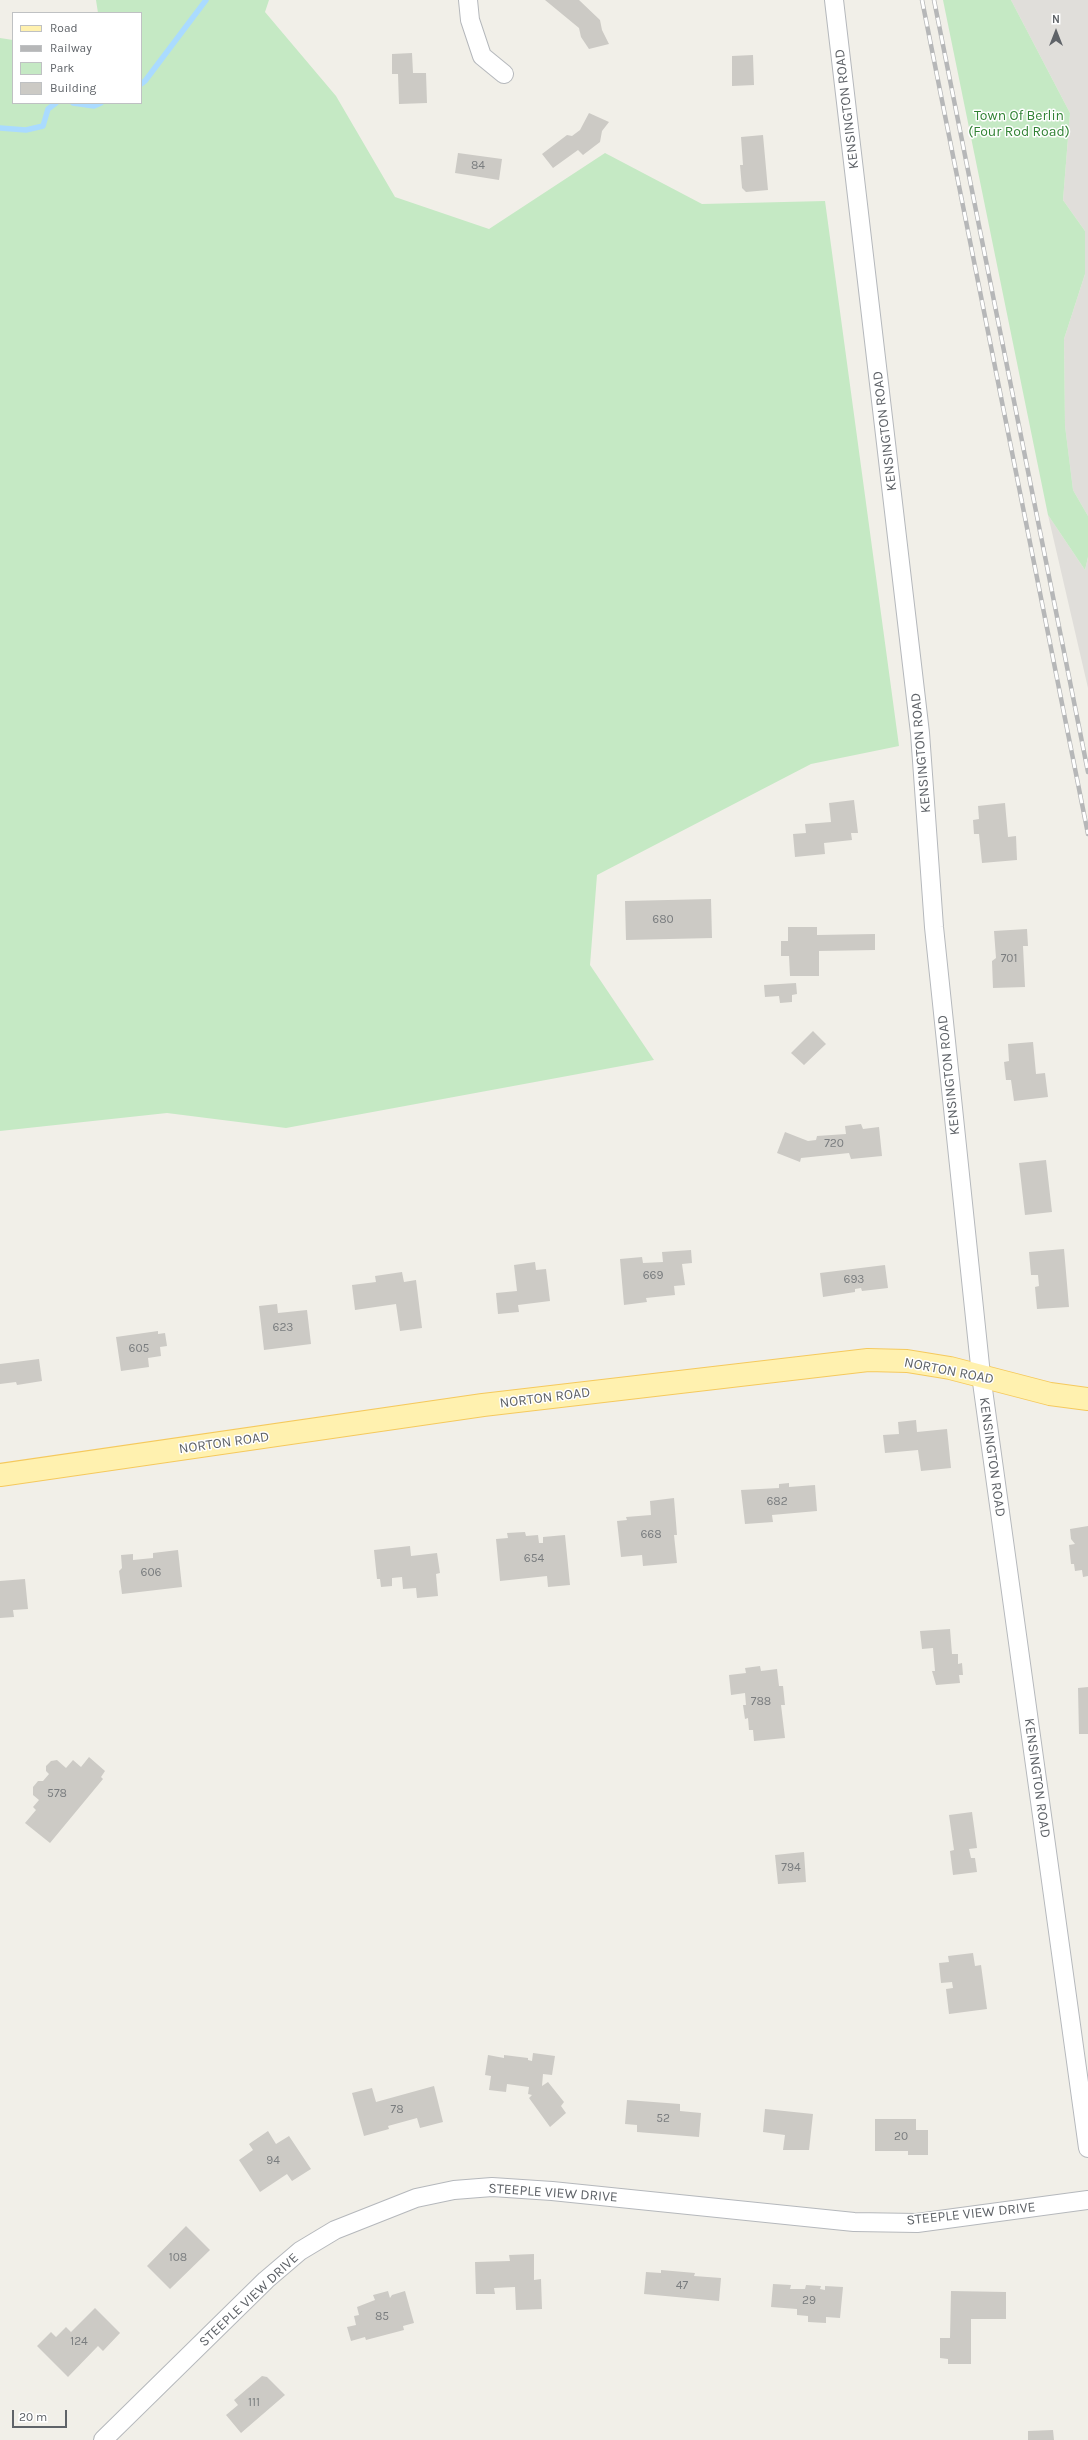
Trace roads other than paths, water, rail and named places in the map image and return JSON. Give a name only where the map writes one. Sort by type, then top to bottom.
[{"type":"main road","name":"NORTON ROAD","points":[[0,1474],[490,1404],[868,1360],[907,1360],[980,1375],[1050,1394],[1088,1399]]},
{"type":"street","points":[[468,0],[470,20],[482,56],[504,74]]},
{"type":"street","name":"KENSINGTON ROAD","points":[[834,0],[920,733],[934,927],[980,1375],[1088,2148]]},
{"type":"street","name":"STEEPLE VIEW DRIVE","points":[[103,2440],[266,2280],[300,2251],[335,2230],[416,2198],[454,2190],[492,2187],[560,2192],[854,2222],[917,2222],[1088,2200]]},
{"type":"waterway","points":[[142,83],[206,0]]},
{"type":"waterway","points":[[0,128],[26,130],[43,126],[48,109],[55,104]]},
{"type":"waterway","points":[[80,104],[94,106],[99,104]]},
{"type":"railway","points":[[922,0],[1088,834]]},
{"type":"railway","points":[[934,0],[1088,772]]},
{"type":"park label","name":"Town Of Berlin (Four Rod Road)","points":[[1019,124]]}]
